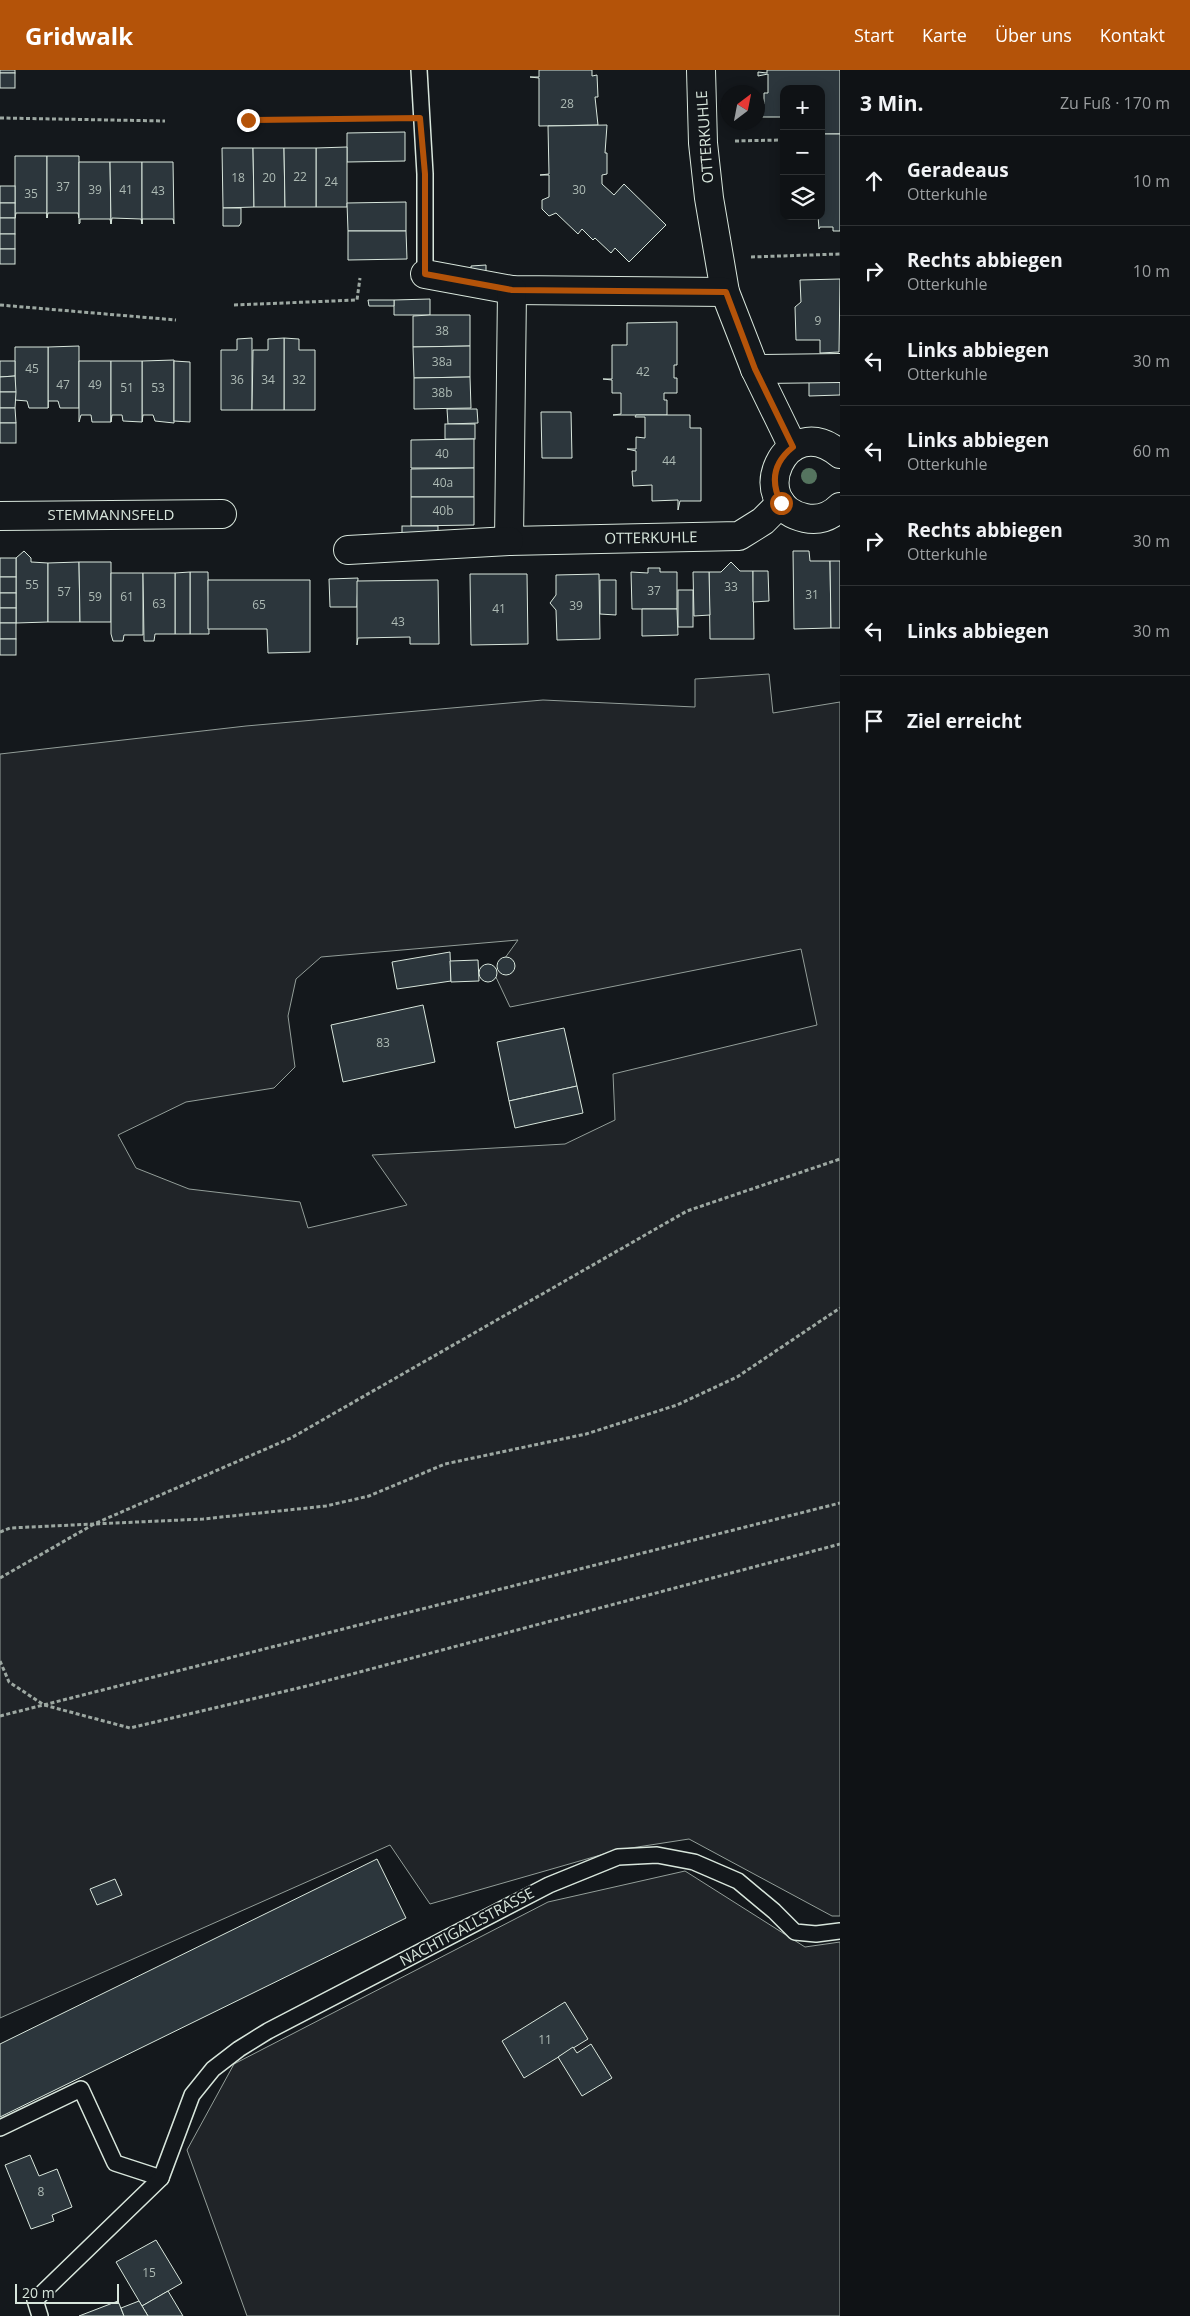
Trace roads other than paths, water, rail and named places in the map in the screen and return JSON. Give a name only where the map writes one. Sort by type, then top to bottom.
[{"type":"street","name":"OTTERKUHLE","points":[[701,70],[704,143],[709,198],[726,292],[755,369],[793,447]]},
{"type":"street","points":[[425,274],[512,290],[726,292]]},
{"type":"street","points":[[509,542],[512,290]]},
{"type":"street","points":[[755,369],[840,368]]},
{"type":"street","points":[[840,454],[832,447],[819,442],[806,442],[793,447],[783,455],[776,466],[774,479],[775,492],[781,503],[790,512],[812,519],[824,518],[840,507]]},
{"type":"street","name":"OTTERKUHLE","points":[[348,550],[509,542],[739,536],[763,521],[781,503]]},
{"type":"street","name":"STEMMANNSFELD","points":[[0,516],[222,514]]},
{"type":"lane","points":[[419,70],[420,118],[425,174],[425,274]]},
{"type":"lane","name":"NACHTIGALLSTRASSE","points":[[40,2316],[35,2300],[161,2178],[192,2095],[213,2069],[239,2049],[549,1884],[618,1857],[657,1855],[694,1862],[738,1881],[774,1911],[795,1932],[816,1934],[840,1931]]},
{"type":"lane","points":[[0,2128],[81,2089],[115,2163],[161,2178]]}]
